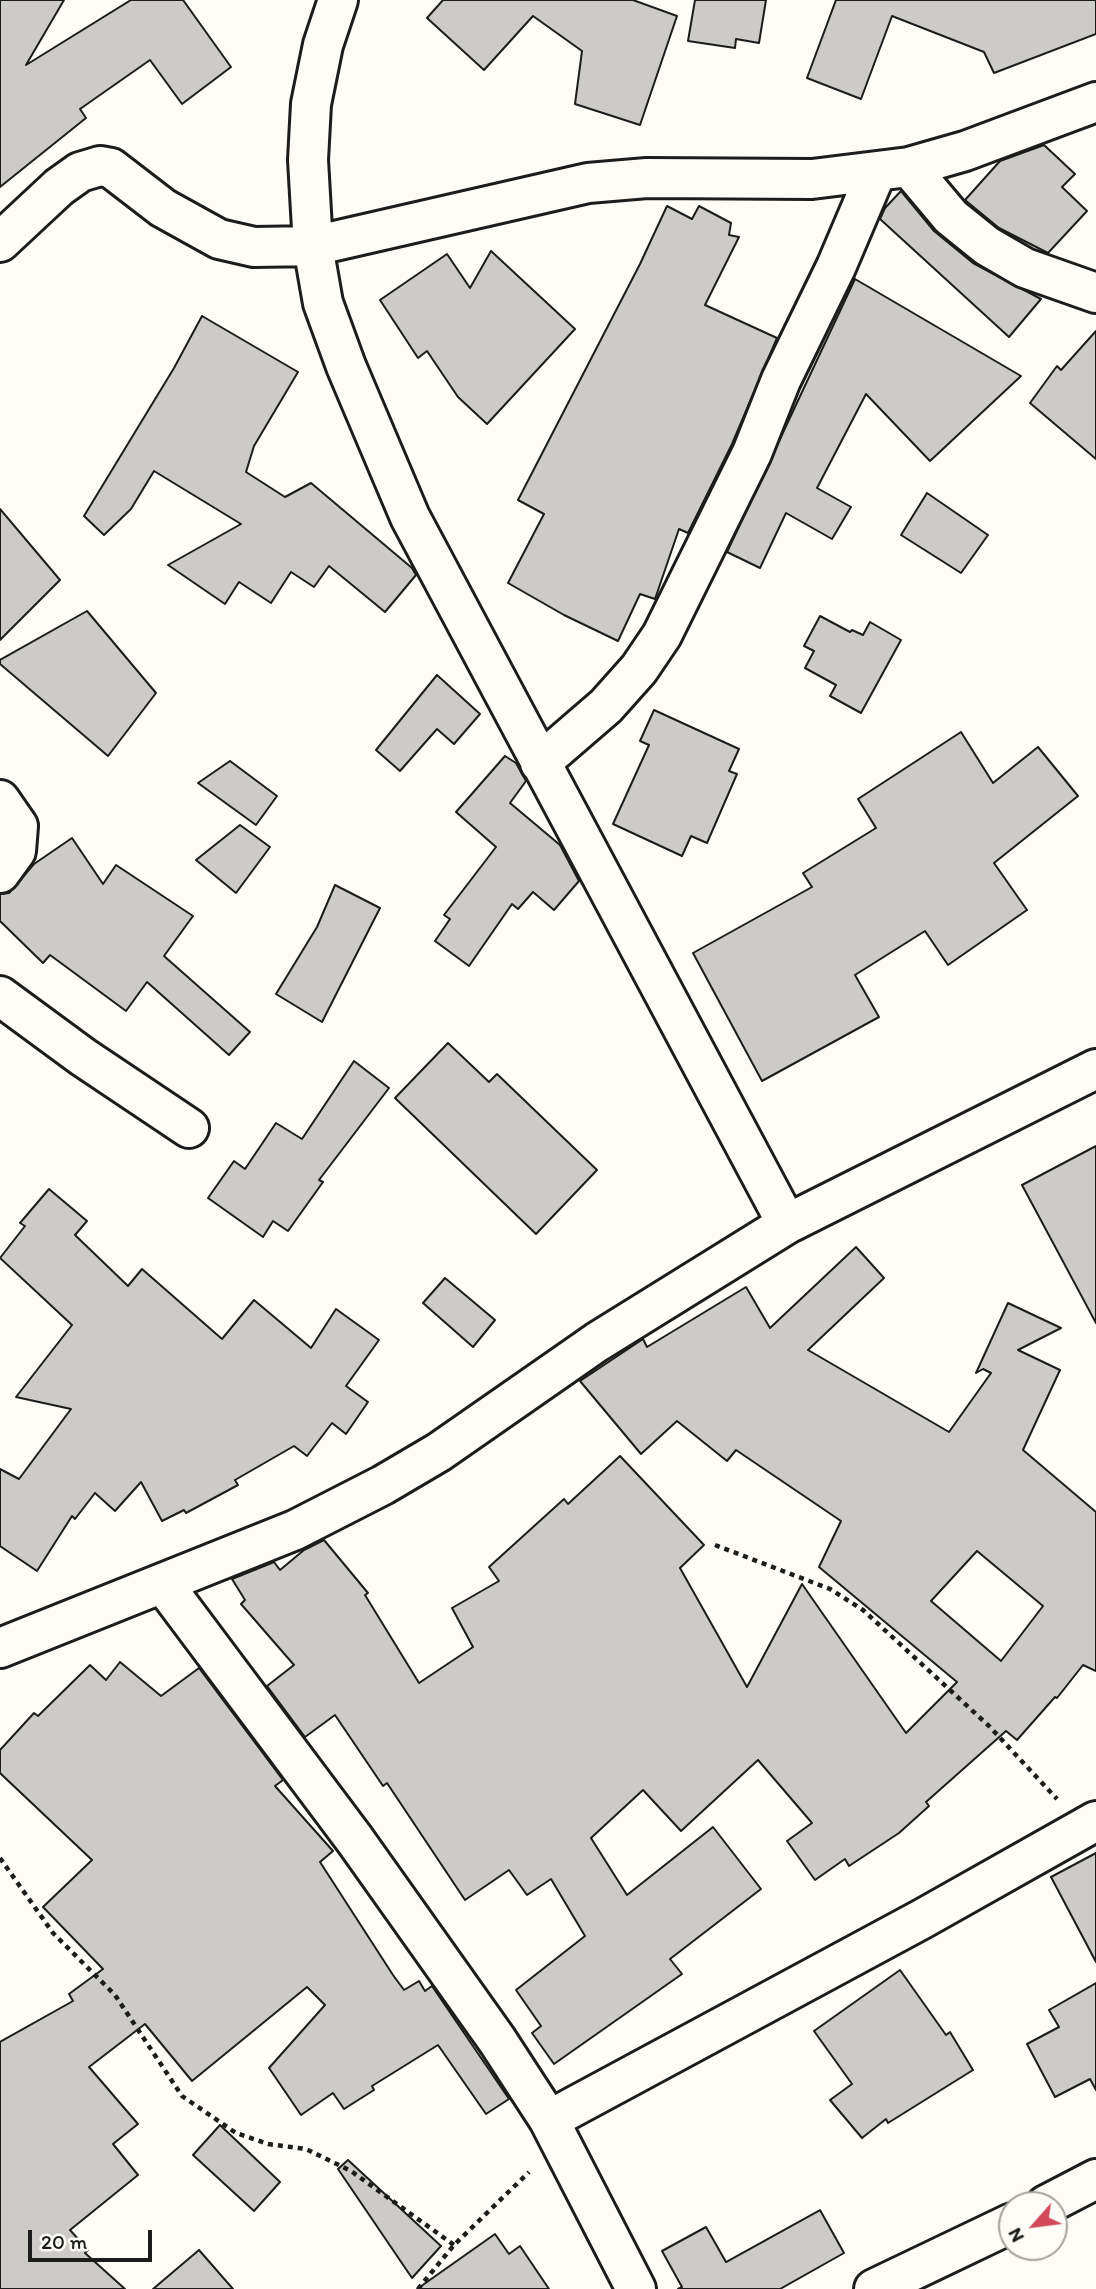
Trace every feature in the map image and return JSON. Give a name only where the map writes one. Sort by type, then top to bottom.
[{"type":"street","points":[[338,0],[323,45],[311,104],[308,160],[313,246],[324,303],[346,366],[410,517],[786,1224]]},
{"type":"street","points":[[0,242],[70,179],[80,172],[100,166],[111,168],[163,208],[219,239],[254,247],[313,246],[588,183],[694,178],[812,180],[892,170],[965,151],[1096,102]]},
{"type":"street","points":[[892,170],[987,246],[1026,268],[1096,293]]},
{"type":"street","points":[[540,763],[606,706],[639,669],[662,635],[752,453],[781,380],[836,267],[892,170]]},
{"type":"street","points":[[0,800],[18,826],[16,851],[0,873]]},
{"type":"street","points":[[0,996],[83,1057],[188,1128]]},
{"type":"street","points":[[0,1648],[164,1585],[295,1530],[383,1485],[439,1452],[597,1342],[786,1224],[1096,1069]]},
{"type":"street","points":[[164,1585],[247,1692],[429,1941],[555,2131],[636,2289]]},
{"type":"street","points":[[555,2131],[1090,1824]]},
{"type":"street","points":[[1068,2194],[1096,2179]]},
{"type":"street","points":[[874,2289],[998,2229]]},
{"type":"path","points":[[715,1545],[830,1589],[863,1610],[1090,1824]]},
{"type":"path","points":[[0,1858],[52,1933],[115,1995],[181,2096],[236,2133],[268,2144],[306,2149],[351,2171],[454,2245]]},
{"type":"path","points":[[418,2289],[555,2131]]},
{"type":"building","points":[[0,0],[64,0],[26,65],[131,0],[183,0],[231,67],[182,104],[150,60],[80,109],[86,118],[0,187]]},
{"type":"building","points":[[443,0],[633,0],[677,16],[640,125],[575,104],[582,51],[533,16],[484,70],[427,18]]},
{"type":"building","points":[[695,0],[766,0],[759,43],[736,39],[735,48],[688,41]]},
{"type":"building","points":[[836,0],[1096,0],[1096,34],[994,73],[984,52],[892,16],[861,99],[807,78]]},
{"type":"building","points":[[1044,145],[1075,174],[1062,187],[1087,211],[1048,253],[999,228],[965,200],[1000,161]]},
{"type":"building","points":[[901,191],[934,231],[973,263],[1041,299],[1009,337],[880,219],[885,208]]},
{"type":"building","points":[[667,206],[692,219],[699,206],[731,223],[729,235],[739,237],[705,305],[777,338],[732,444],[688,533],[679,529],[655,599],[640,594],[618,641],[564,615],[508,583],[544,514],[518,500],[640,264]]},
{"type":"building","points":[[491,251],[575,329],[487,424],[458,397],[427,351],[418,358],[380,300],[447,254],[470,288]]},
{"type":"building","points":[[855,279],[1021,376],[930,461],[866,394],[817,488],[851,507],[832,539],[786,513],[760,568],[727,552]]},
{"type":"building","points":[[202,316],[298,372],[254,446],[246,472],[285,497],[311,483],[412,568],[416,575],[385,612],[329,566],[314,587],[291,572],[271,603],[239,582],[225,604],[168,565],[241,524],[154,471],[131,509],[104,535],[84,516],[174,368]]},
{"type":"building","points":[[1096,331],[1096,459],[1030,403],[1057,366],[1061,370]]},
{"type":"building","points":[[927,493],[988,535],[961,573],[901,535]]},
{"type":"building","points":[[0,509],[60,580],[0,640]]},
{"type":"building","points":[[87,611],[156,693],[108,756],[0,664],[0,660]]},
{"type":"building","points":[[820,616],[850,632],[852,630],[863,635],[870,622],[901,640],[861,713],[830,696],[836,685],[805,668],[814,651],[804,646]]},
{"type":"building","points":[[437,675],[480,714],[454,744],[437,729],[400,771],[376,750]]},
{"type":"building","points":[[654,710],[739,749],[729,771],[737,774],[707,843],[691,836],[682,856],[613,824],[649,745],[640,741]]},
{"type":"building","points":[[961,732],[993,783],[1038,747],[1078,796],[994,863],[1027,910],[948,965],[925,931],[855,975],[879,1017],[762,1081],[693,953],[812,887],[803,873],[876,828],[858,799]]},
{"type":"building","points":[[505,756],[516,763],[526,781],[510,803],[560,845],[579,881],[554,910],[533,892],[518,909],[512,904],[469,966],[435,941],[450,919],[444,915],[496,847],[456,812]]},
{"type":"building","points":[[230,761],[277,796],[256,825],[198,783]]},
{"type":"building","points":[[240,825],[270,847],[236,893],[196,860]]},
{"type":"building","points":[[72,838],[103,884],[116,865],[193,916],[164,956],[250,1032],[229,1055],[147,982],[126,1011],[50,955],[43,963],[0,921],[0,894],[9,893],[34,864]]},
{"type":"building","points":[[335,885],[380,908],[322,1022],[276,994],[317,927]]},
{"type":"building","points":[[448,1043],[489,1082],[497,1074],[597,1170],[536,1234],[395,1098]]},
{"type":"building","points":[[354,1061],[389,1088],[319,1180],[323,1182],[288,1231],[273,1221],[263,1237],[208,1198],[234,1161],[245,1169],[276,1123],[302,1139]]},
{"type":"building","points":[[1096,1146],[1096,1323],[1022,1185]]},
{"type":"building","points":[[49,1189],[87,1221],[75,1235],[128,1286],[142,1269],[222,1339],[254,1300],[311,1348],[336,1309],[379,1340],[346,1386],[368,1402],[346,1434],[332,1423],[307,1456],[294,1446],[235,1480],[238,1485],[186,1513],[184,1510],[162,1521],[141,1482],[115,1511],[95,1493],[75,1519],[72,1516],[37,1571],[0,1546],[0,1469],[19,1479],[71,1409],[16,1397],[72,1325],[0,1258],[25,1226],[20,1223]]},
{"type":"building","points":[[856,1247],[884,1278],[808,1350],[949,1432],[991,1373],[983,1369],[976,1373],[1008,1303],[1061,1328],[1018,1350],[1060,1370],[1023,1450],[1096,1512],[1096,1671],[1083,1665],[1057,1698],[1055,1697],[1017,1740],[1006,1731],[926,1802],[929,1806],[899,1833],[849,1866],[845,1859],[815,1880],[787,1841],[812,1823],[758,1760],[681,1831],[643,1790],[591,1838],[627,1895],[713,1827],[761,1889],[670,1959],[682,1974],[554,2064],[532,2033],[541,2026],[516,1990],[585,1936],[551,1879],[527,1895],[509,1870],[465,1900],[387,1783],[383,1786],[335,1715],[305,1737],[267,1686],[294,1665],[241,1604],[245,1600],[232,1579],[274,1562],[280,1570],[304,1550],[324,1540],[368,1593],[365,1595],[419,1683],[473,1647],[452,1608],[499,1581],[489,1567],[564,1499],[568,1504],[620,1456],[704,1545],[680,1568],[747,1687],[802,1584],[906,1733],[957,1682],[819,1567],[841,1521],[736,1450],[727,1461],[677,1421],[641,1454],[580,1381],[643,1339],[647,1347],[746,1287],[770,1328]],"holes":[[[977,1551],[1043,1606],[1001,1661],[931,1601]]]},
{"type":"building","points":[[445,1278],[495,1320],[473,1347],[423,1303]]},
{"type":"building","points":[[120,1662],[161,1696],[199,1668],[283,1780],[275,1786],[333,1851],[320,1862],[393,1975],[404,1990],[419,1981],[425,1991],[432,1986],[509,2099],[486,2114],[438,2045],[372,2086],[374,2090],[344,2109],[333,2093],[301,2115],[269,2068],[325,2005],[307,1987],[192,2081],[145,2024],[89,2067],[138,2124],[113,2144],[138,2175],[70,2230],[88,2250],[85,2253],[125,2289],[0,2289],[0,2042],[73,2001],[69,1994],[103,1969],[43,1907],[92,1860],[0,1773],[0,1750],[34,1713],[38,1716],[90,1665],[106,1680]]},
{"type":"building","points":[[1096,1853],[1096,1962],[1051,1877]]},
{"type":"building","points":[[900,1970],[946,2035],[950,2032],[973,2070],[888,2123],[886,2119],[862,2138],[830,2100],[852,2084],[814,2031]]},
{"type":"building","points":[[1096,1983],[1096,2090],[1090,2079],[1055,2097],[1027,2044],[1059,2027],[1049,2010]]},
{"type":"building","points":[[220,2125],[280,2182],[254,2211],[193,2155]]},
{"type":"building","points":[[348,2160],[441,2246],[412,2278],[338,2169]]},
{"type":"building","points":[[820,2210],[844,2253],[780,2289],[678,2289],[682,2287],[662,2251],[706,2227],[726,2262]]},
{"type":"building","points":[[495,2234],[509,2254],[520,2246],[549,2289],[417,2289]]},
{"type":"building","points":[[199,2250],[233,2289],[153,2289]]}]
